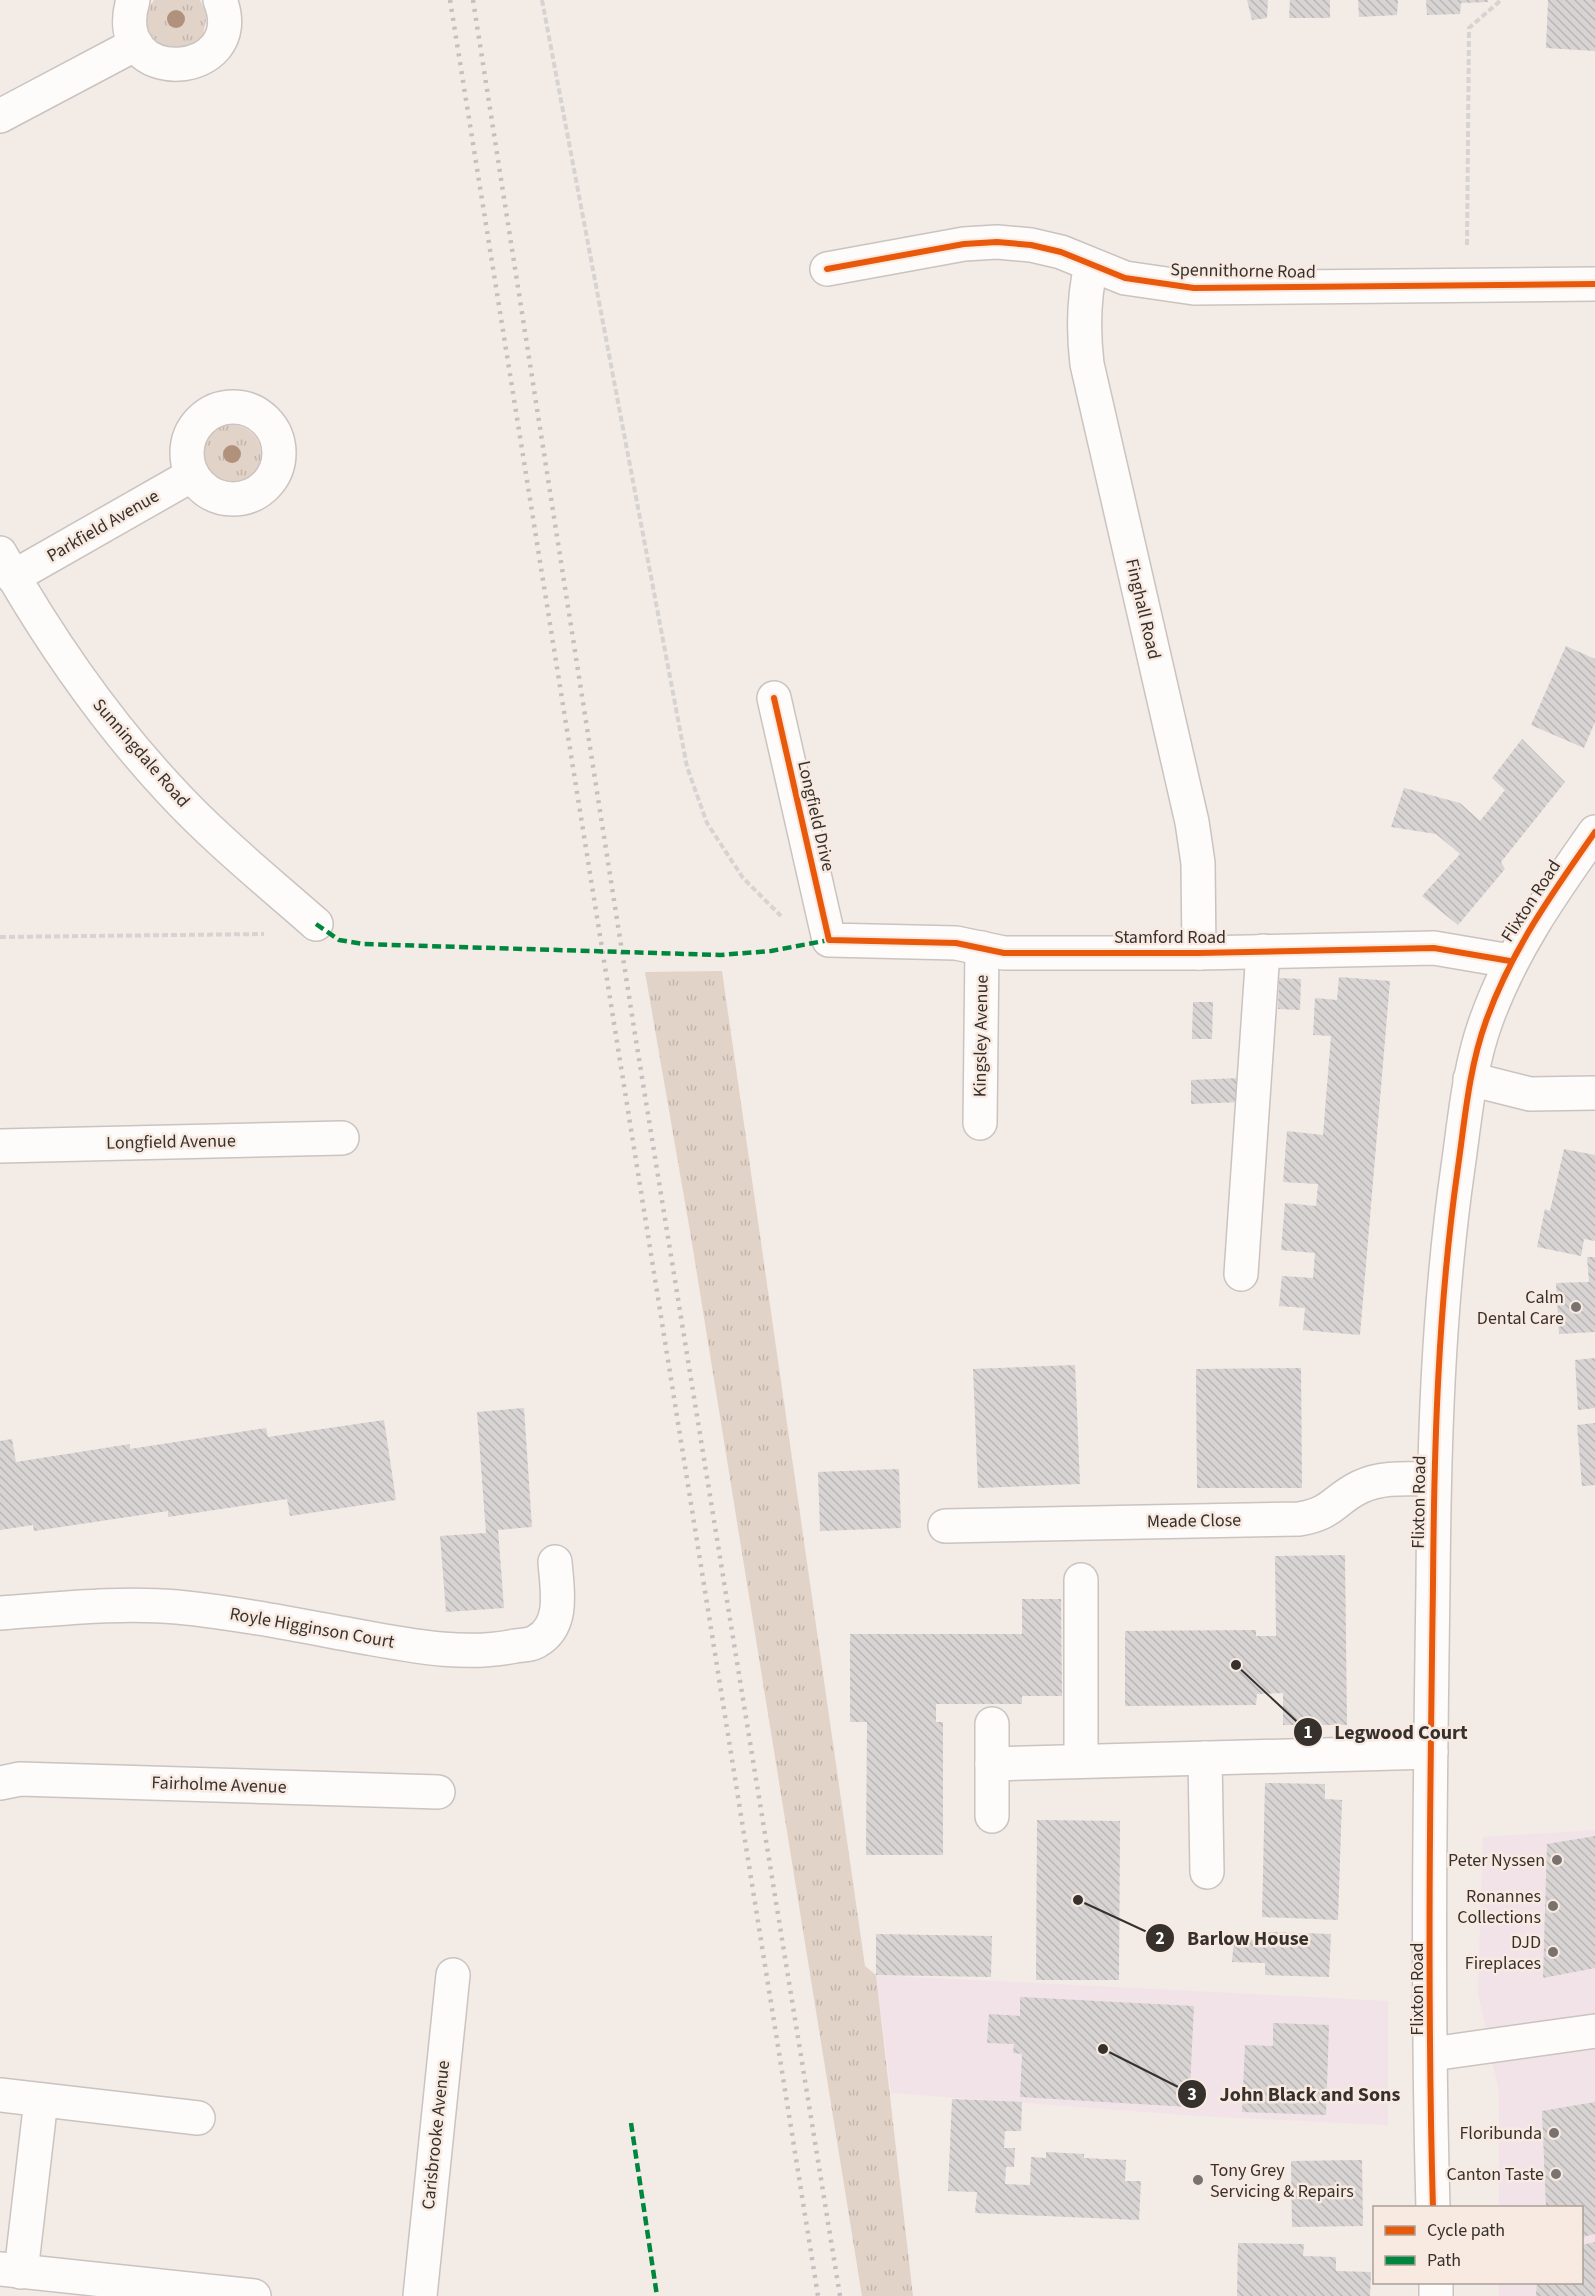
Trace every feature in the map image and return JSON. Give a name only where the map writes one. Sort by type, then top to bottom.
[{"type":"street","points":[[133,0],[129,15],[130,30],[136,44],[147,56],[162,64],[178,66],[194,63],[208,54],[219,41],[224,26],[219,0]]},
{"type":"street","points":[[0,116],[136,44]]},
{"type":"street","name":"Spennithorne Road","points":[[827,269],[964,244],[997,242],[1031,245],[1061,252],[1125,278],[1194,288],[1595,284]]},
{"type":"street","name":"Finghall Road","points":[[1091,266],[1084,297],[1083,331],[1087,364],[1192,822],[1198,862],[1199,953]]},
{"type":"street","name":"Parkfield Avenue","points":[[7,565],[192,475]]},
{"type":"street","name":"Sunningdale Road","points":[[7,565],[64,657],[117,731],[193,813],[316,924]]},
{"type":"street","name":"Longfield Drive","points":[[774,698],[830,940]]},
{"type":"street","name":"Flixton Road","points":[[1433,2206],[1431,1752],[1434,1479],[1439,1332],[1452,1210],[1470,1079],[1485,1023],[1510,961],[1538,913],[1595,832]]},
{"type":"street","name":"Stamford Road","points":[[830,940],[956,944],[1004,952],[1199,953],[1434,948],[1510,961]]},
{"type":"street","name":"Kingsley Avenue","points":[[980,1123],[982,948]]},
{"type":"street","points":[[1240,1274],[1263,951]]},
{"type":"street","points":[[1470,1079],[1530,1094],[1595,1093]]},
{"type":"street","name":"Longfield Avenue","points":[[0,1146],[342,1138]]},
{"type":"street","name":"Meade Close","points":[[945,1526],[1299,1519],[1316,1516],[1332,1508],[1360,1487],[1375,1482],[1434,1479]]},
{"type":"street","name":"Royle Higginson Court","points":[[0,1614],[111,1606],[175,1607],[225,1613],[403,1644],[465,1651],[498,1649],[537,1642],[556,1621],[558,1599],[555,1562]]},
{"type":"street","points":[[1081,1580],[1081,1761]]},
{"type":"street","points":[[992,1724],[992,1816]]},
{"type":"street","points":[[992,1764],[1431,1752]]},
{"type":"street","points":[[1205,1758],[1207,1872]]},
{"type":"street","name":"Fairholme Avenue","points":[[0,1783],[20,1779],[438,1792]]},
{"type":"street","name":"Carisbrooke Avenue","points":[[420,2296],[453,1974]]},
{"type":"street","points":[[1432,2054],[1595,2031]]},
{"type":"street","points":[[0,2095],[198,2118]]},
{"type":"street","points":[[42,2100],[11,2270],[194,2293],[254,2296]]},
{"type":"path","points":[[542,0],[687,767],[707,823],[743,878],[775,912],[800,929],[830,940]]},
{"type":"path","points":[[1466,285],[1469,28],[1501,0]]},
{"type":"path","points":[[0,937],[270,934]]},
{"type":"shaded area","points":[[1595,1830],[1595,2296],[1499,2296],[1499,2284],[1583,2284],[1583,2206],[1499,2206],[1499,2092],[1478,1992],[1483,1837]]},
{"type":"shaded area","points":[[876,1975],[1388,2001],[1388,2125],[1198,2116],[891,2093]]},
{"type":"green space","points":[[154,0],[200,0],[207,15],[203,35],[191,44],[179,48],[168,47],[158,42],[151,34],[147,24],[148,12]]},
{"type":"green space","points":[[232,425],[248,430],[256,438],[261,454],[256,470],[248,478],[232,483],[216,478],[208,470],[203,454],[208,438],[216,430]]},
{"type":"green space","points":[[722,971],[865,1966],[876,1975],[913,2296],[862,2296],[691,1237],[645,972]]},
{"type":"building","points":[[1247,0],[1268,0],[1267,18],[1252,20]]},
{"type":"building","points":[[1290,0],[1330,0],[1330,18],[1289,18]]},
{"type":"building","points":[[1358,0],[1398,0],[1397,15],[1359,17]]},
{"type":"building","points":[[1426,0],[1488,0],[1488,2],[1461,3],[1460,14],[1427,15]]},
{"type":"building","points":[[1548,0],[1595,0],[1595,51],[1546,48]]},
{"type":"building","points":[[1566,646],[1595,659],[1595,722],[1584,748],[1531,725]]},
{"type":"building","points":[[1522,739],[1565,782],[1501,862],[1505,869],[1458,925],[1422,896],[1460,854],[1436,834],[1391,827],[1404,788],[1460,803],[1480,821],[1505,790],[1492,778]]},
{"type":"building","points":[[1339,977],[1390,981],[1360,1335],[1303,1330],[1305,1308],[1279,1306],[1282,1276],[1313,1278],[1315,1253],[1281,1250],[1285,1203],[1316,1206],[1318,1184],[1283,1182],[1287,1131],[1323,1135],[1331,1036],[1313,1035],[1315,998],[1337,1000]]},
{"type":"building","points":[[1279,978],[1301,979],[1300,1010],[1278,1009]]},
{"type":"building","points":[[1193,1002],[1213,1002],[1212,1039],[1192,1039]]},
{"type":"building","points":[[1241,1078],[1241,1102],[1191,1104],[1191,1080]]},
{"type":"building","points":[[1564,1149],[1595,1155],[1595,1241],[1584,1239],[1581,1256],[1537,1247],[1545,1209],[1550,1211]]},
{"type":"building","name":"Calm Dental Care","points":[[1587,1257],[1595,1257],[1595,1332],[1559,1334],[1556,1283],[1589,1282]]},
{"type":"building","points":[[1595,1358],[1595,1408],[1578,1410],[1575,1360]]},
{"type":"building","points":[[1075,1365],[1080,1484],[978,1488],[973,1369]]},
{"type":"building","points":[[1301,1368],[1302,1488],[1197,1488],[1196,1369]]},
{"type":"building","points":[[524,1408],[532,1527],[498,1530],[504,1608],[446,1612],[440,1536],[486,1533],[477,1412]]},
{"type":"building","points":[[384,1420],[396,1500],[290,1516],[287,1499],[168,1517],[168,1511],[34,1531],[33,1525],[0,1530],[0,1441],[12,1439],[16,1462],[130,1444],[130,1449],[266,1428],[268,1437]]},
{"type":"building","points":[[1595,1423],[1595,1485],[1582,1486],[1577,1425]]},
{"type":"building","points":[[899,1469],[901,1528],[820,1531],[818,1472]]},
{"type":"building","points":[[1345,1555],[1347,1725],[1283,1725],[1283,1693],[1257,1694],[1256,1705],[1125,1706],[1125,1631],[1256,1630],[1256,1636],[1276,1636],[1275,1556]]},
{"type":"building","points":[[1022,1599],[1061,1599],[1062,1696],[1022,1696],[1022,1704],[936,1704],[936,1722],[943,1722],[943,1855],[866,1855],[867,1722],[850,1722],[850,1634],[1022,1634]]},
{"type":"building","points":[[1265,1783],[1325,1784],[1325,1799],[1342,1800],[1338,1920],[1262,1917]]},
{"type":"building","points":[[1037,1820],[1120,1821],[1119,1980],[1036,1980]]},
{"type":"building","points":[[1595,1836],[1595,1968],[1543,1978],[1547,1844]]},
{"type":"building","points":[[1267,1932],[1331,1934],[1329,1977],[1265,1975],[1265,1963],[1232,1962],[1234,1939],[1266,1940]]},
{"type":"building","points":[[876,1934],[992,1936],[991,1977],[876,1975]]},
{"type":"building","points":[[1020,1997],[1194,2006],[1189,2107],[1020,2097],[1022,2054],[1013,2053],[1014,2044],[987,2043],[989,2014],[1020,2016]]},
{"type":"building","points":[[1273,2023],[1329,2025],[1326,2115],[1242,2112],[1245,2045],[1273,2046]]},
{"type":"building","points":[[952,2099],[1022,2102],[1021,2131],[1005,2131],[1004,2148],[1015,2148],[1014,2167],[1006,2167],[1005,2184],[1030,2185],[1031,2157],[1046,2158],[1046,2152],[1084,2154],[1084,2158],[1126,2160],[1125,2181],[1141,2181],[1139,2220],[975,2213],[977,2192],[948,2191]]},
{"type":"building","points":[[1595,2102],[1595,2234],[1583,2237],[1583,2206],[1546,2206],[1542,2111]]},
{"type":"building","points":[[1362,2160],[1363,2226],[1292,2227],[1291,2161]]},
{"type":"building","points":[[1595,2242],[1595,2296],[1536,2296],[1537,2284],[1583,2284],[1583,2245]]},
{"type":"building","points":[[1238,2243],[1304,2244],[1303,2256],[1336,2257],[1336,2271],[1371,2272],[1370,2296],[1237,2296]]},
{"type":"railway","points":[[450,0],[818,2296]]},
{"type":"railway","points":[[473,0],[634,1028],[840,2296]]},
{"type":"marked path","points":[[316,924],[339,940],[363,944],[720,955],[771,951],[829,940]]},
{"type":"marked path","points":[[631,2123],[657,2296]]},
{"type":"cycle path","points":[[827,269],[964,244],[997,242],[1031,245],[1061,252],[1125,278],[1194,288],[1595,284]]},
{"type":"cycle path","points":[[774,698],[829,940],[956,943],[1004,953],[1199,953],[1434,948],[1510,961]]},
{"type":"cycle path","points":[[1433,2206],[1430,1896],[1434,1532],[1438,1376],[1451,1219],[1468,1093],[1475,1057],[1486,1021],[1520,947],[1548,900],[1595,832]]},
{"type":"place","name":"Calm Dental Care","points":[[1576,1307]]},
{"type":"place","name":"Legwood Court","points":[[1236,1665]]},
{"type":"place","name":"Peter Nyssen","points":[[1557,1860]]},
{"type":"place","name":"Barlow House","points":[[1078,1900]]},
{"type":"place","name":"Ronannes Collections","points":[[1553,1906]]},
{"type":"place","name":"DJD Fireplaces","points":[[1553,1952]]},
{"type":"place","name":"John Black and Sons","points":[[1103,2049]]},
{"type":"place","name":"Floribunda","points":[[1554,2133]]},
{"type":"place","name":"Canton Taste","points":[[1556,2174]]},
{"type":"place","name":"Tony Grey Servicing & Repairs","points":[[1198,2180]]}]
